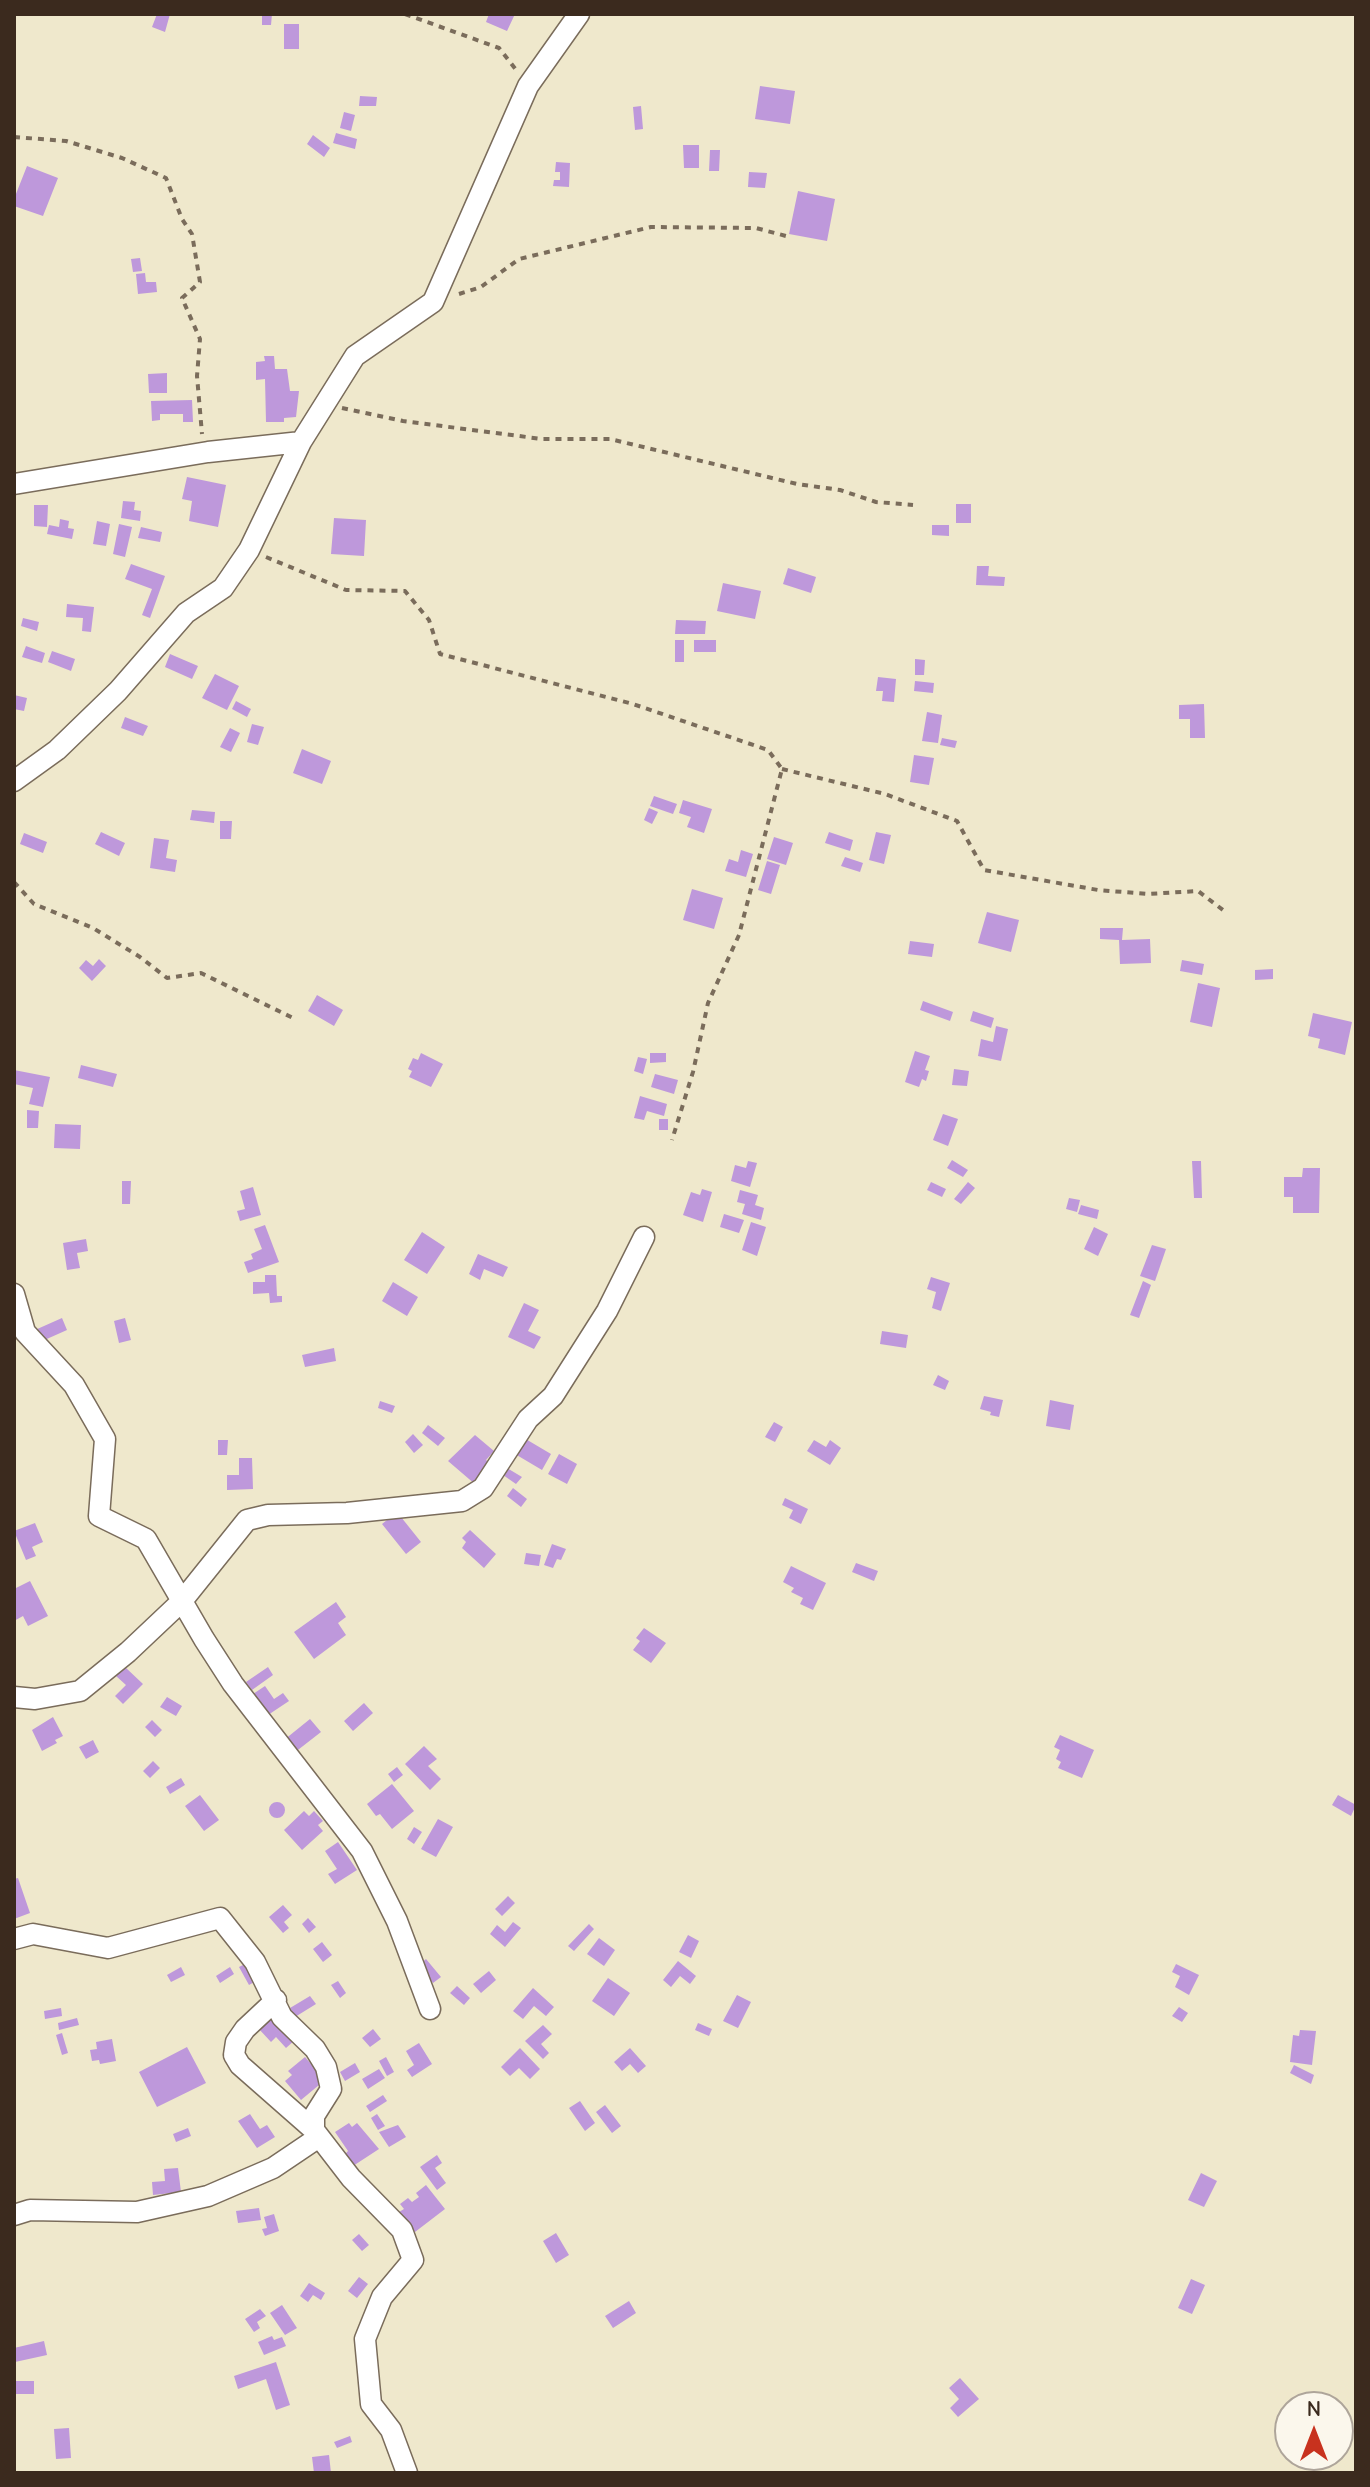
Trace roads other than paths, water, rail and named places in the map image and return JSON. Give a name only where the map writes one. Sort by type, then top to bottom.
[{"type":"street","points":[[14,781],[57,750],[118,691],[186,613],[223,588],[249,550],[301,442],[355,356],[433,302],[528,86],[579,14]]},
{"type":"street","points":[[14,484],[208,452],[301,442]]},
{"type":"street","points":[[14,1697],[35,1699],[80,1691],[128,1652],[182,1601],[247,1520],[268,1515],[347,1513],[462,1501],[483,1488],[528,1419],[553,1396],[607,1311],[644,1237]]},
{"type":"street","points":[[14,1294],[25,1332],[74,1385],[105,1439],[99,1516],[146,1539],[233,1684],[362,1851],[397,1921],[430,2009]]},
{"type":"street","points":[[14,1939],[33,1934],[108,1948],[220,1918],[255,1962],[282,2017],[315,2049],[326,2067],[331,2083],[328,2096],[314,2116],[317,2133]]},
{"type":"street","points":[[276,2000],[245,2029],[236,2042],[234,2055],[240,2065],[317,2133],[351,2178],[402,2230],[413,2260],[382,2297],[365,2339],[371,2404],[391,2430],[407,2473]]},
{"type":"street","points":[[14,2215],[30,2210],[137,2212],[208,2196],[273,2168],[317,2133]]}]
